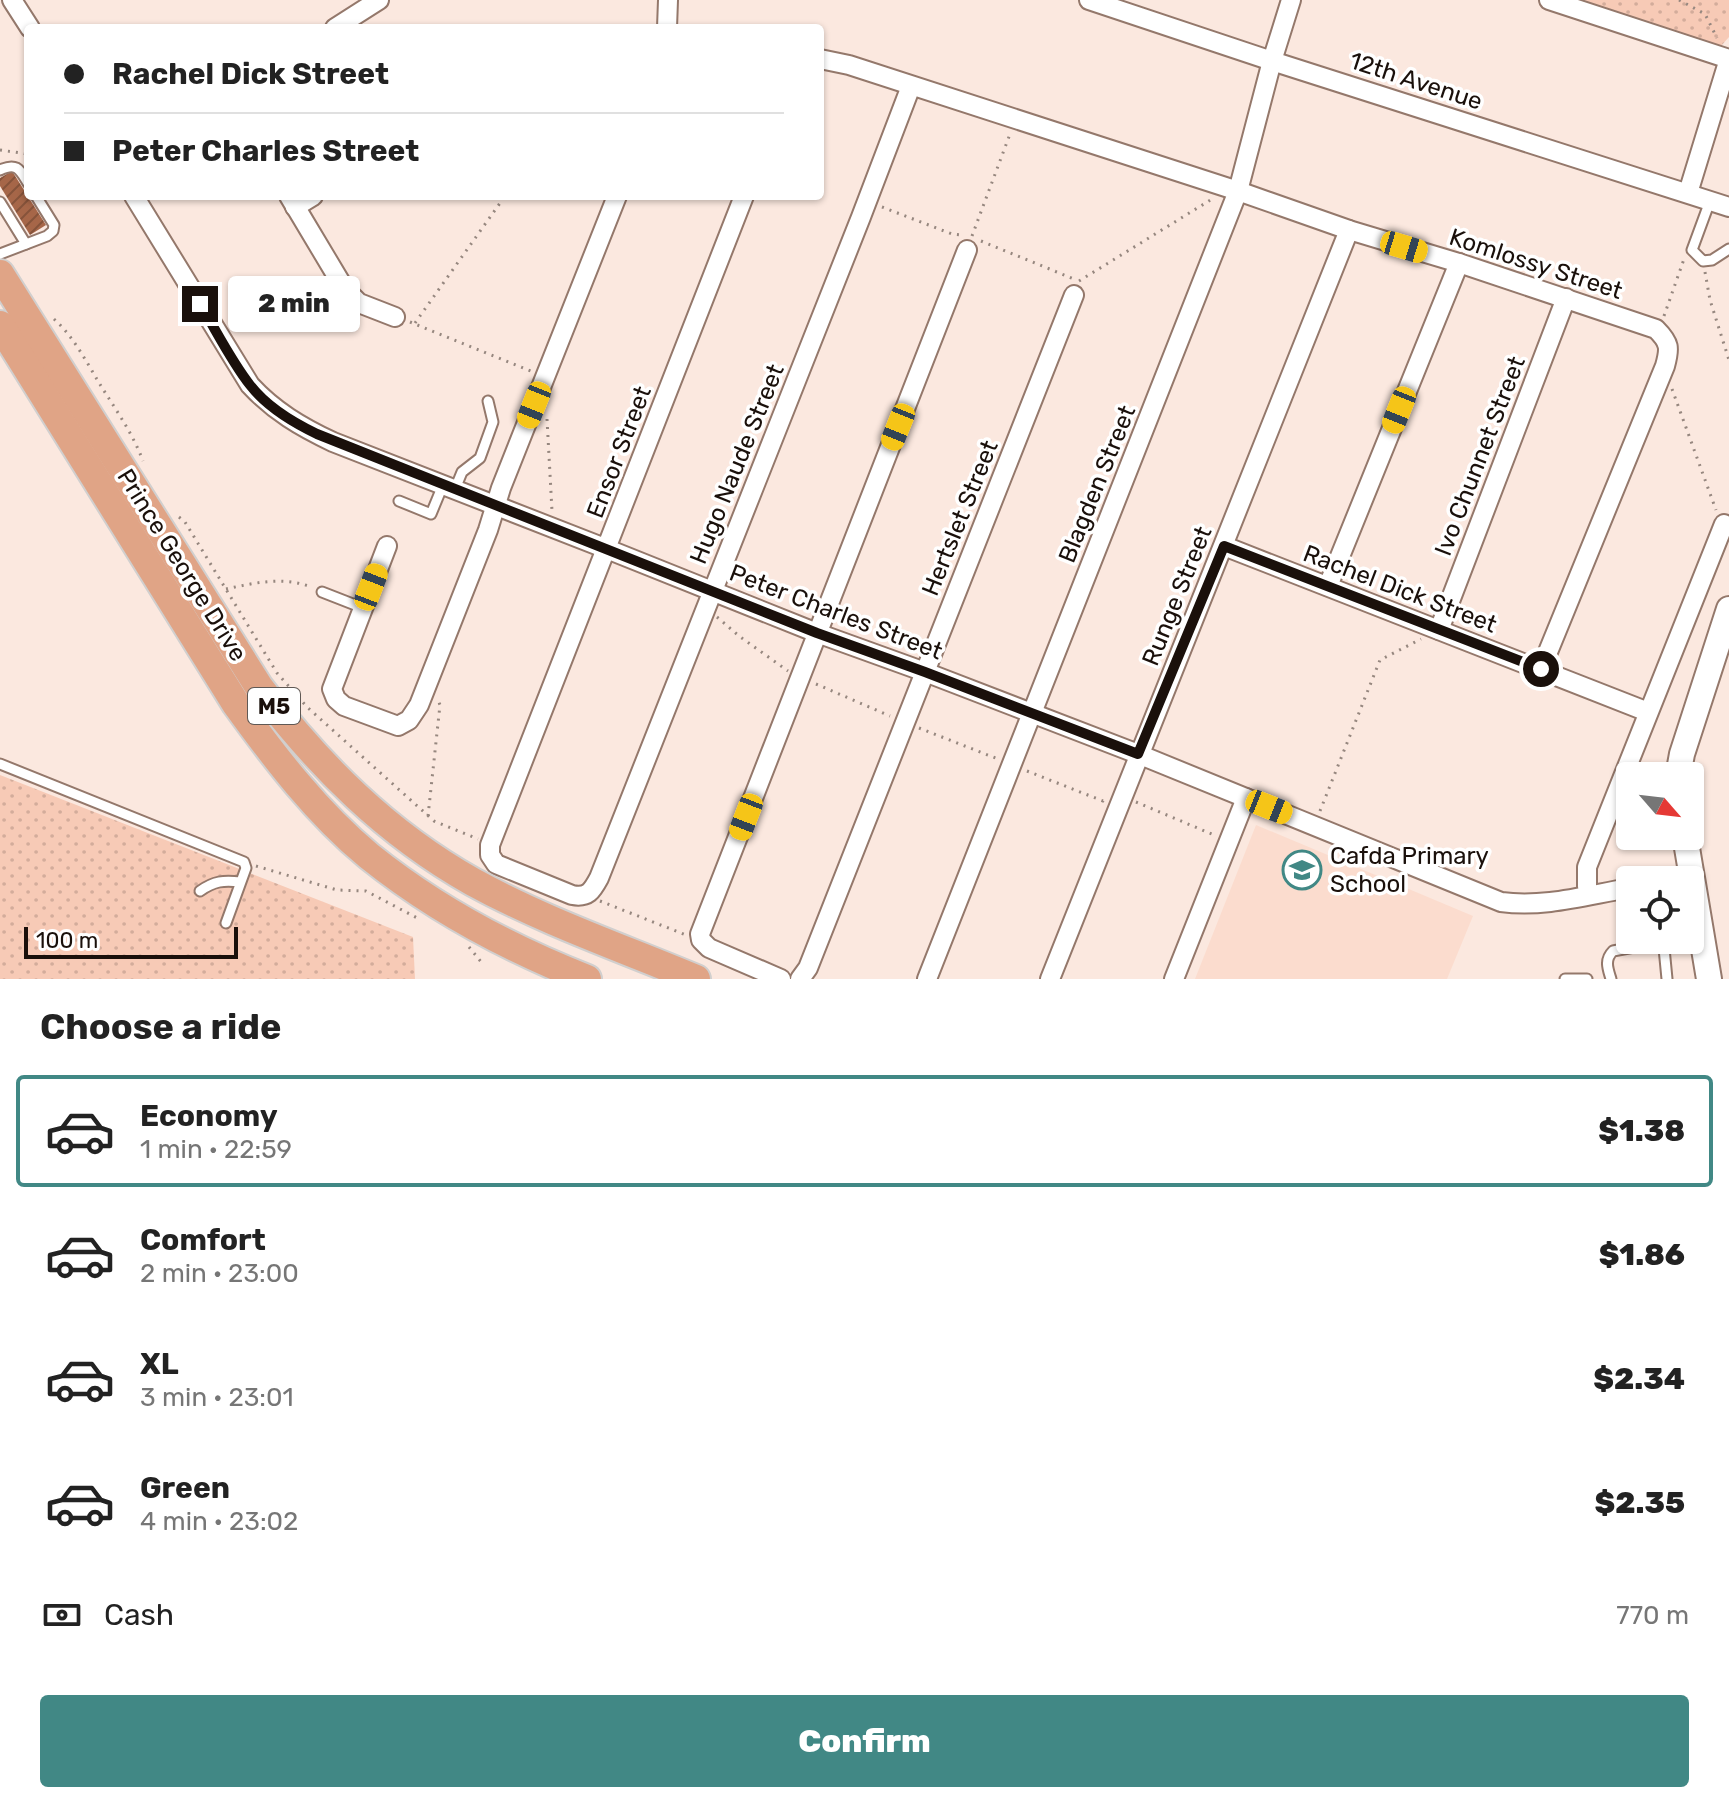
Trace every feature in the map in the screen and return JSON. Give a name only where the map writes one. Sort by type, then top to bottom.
[{"type":"main road","name":"Prince George Drive","points":[[0,274],[259,687],[292,730],[347,789],[392,828],[473,882],[528,909],[696,979]]},
{"type":"main road","name":"Prince George Drive","points":[[0,325],[236,704],[268,748],[322,811],[368,854],[425,897],[480,931],[587,979]]},
{"type":"main road","points":[[1681,762],[1727,621]]},
{"type":"main road","points":[[1703,954],[1709,979]]},
{"type":"street","points":[[12,0],[27,24]]},
{"type":"street","points":[[341,24],[379,0]]},
{"type":"street","points":[[667,24],[668,0]]},
{"type":"street","name":"12th Avenue","points":[[1089,0],[1729,207]]},
{"type":"street","name":"Blagden Street","points":[[927,979],[1238,191],[1291,0]]},
{"type":"street","points":[[1549,0],[1729,59],[1688,193]]},
{"type":"street","name":"Komlossy Street","points":[[824,60],[849,65],[1656,329]]},
{"type":"street","name":"Hugo Naude Street","points":[[492,860],[555,889],[580,896],[589,894],[599,878],[911,86]]},
{"type":"street","name":"Peter Charles Street","points":[[136,200],[250,385],[275,410],[322,437],[607,549],[709,599],[925,672],[1138,754],[1501,902],[1532,905],[1616,890]]},
{"type":"street","points":[[387,546],[334,682],[333,692],[344,706],[398,726],[413,715],[429,678],[615,200]]},
{"type":"street","name":"Ensor Street","points":[[492,860],[490,845],[742,200]]},
{"type":"street","points":[[292,202],[351,296],[359,303],[395,317]]},
{"type":"street","name":"Runge Street","points":[[1050,979],[1349,230]]},
{"type":"street","points":[[781,979],[709,948],[696,939],[969,244]]},
{"type":"street","points":[[1328,586],[1459,263]]},
{"type":"street","name":"Hertslet Street","points":[[800,979],[808,968],[1074,295]]},
{"type":"street","name":"Ivo Chunnet Street","points":[[1439,630],[1566,298]]},
{"type":"street","points":[[1541,669],[1665,366],[1668,344],[1656,329]]},
{"type":"street","points":[[1589,895],[1587,867],[1724,524]]},
{"type":"street","name":"Rachel Dick Street","points":[[1224,546],[1648,712]]},
{"type":"street","points":[[1174,979],[1246,798]]},
{"type":"lane","points":[[0,170],[9,166],[17,168],[24,178]]},
{"type":"lane","points":[[0,254],[47,236],[54,229],[38,200]]},
{"type":"lane","points":[[1710,201],[1692,250],[1703,261],[1712,260],[1729,249]]},
{"type":"lane","points":[[0,202],[26,244]]},
{"type":"lane","points":[[399,501],[431,514],[462,472],[480,458],[493,422],[488,401]]},
{"type":"lane","points":[[322,592],[363,608]]},
{"type":"lane","points":[[0,764],[244,862],[246,866],[226,923]]},
{"type":"lane","points":[[200,891],[216,882],[240,882]]},
{"type":"lane","points":[[1611,979],[1607,960],[1613,951],[1655,943],[1664,948],[1667,979]]},
{"type":"lane","points":[[1569,979],[1587,979]]},
{"type":"path","points":[[1679,0],[1705,14],[1729,59]]},
{"type":"path","points":[[969,244],[1015,119]]},
{"type":"path","points":[[0,150],[24,153]]},
{"type":"path","points":[[867,202],[952,234],[969,244],[1079,281],[1213,198],[1218,185]]},
{"type":"path","points":[[415,323],[502,200]]},
{"type":"path","points":[[1656,329],[1664,318],[1682,262],[1692,250]]},
{"type":"path","points":[[1703,261],[1710,300],[1729,360]]},
{"type":"path","points":[[49,315],[65,329],[91,370],[137,445],[147,471]]},
{"type":"path","points":[[395,317],[545,377]]},
{"type":"path","points":[[1665,366],[1717,513],[1724,524]]},
{"type":"path","points":[[547,420],[552,527]]},
{"type":"path","points":[[177,516],[185,522],[277,673],[307,707],[434,821],[483,842]]},
{"type":"path","points":[[226,589],[283,581],[322,592]]},
{"type":"path","points":[[709,599],[739,636],[800,678],[1103,801],[1107,791],[1217,836],[1221,860]]},
{"type":"path","points":[[1314,826],[1380,660],[1439,630]]},
{"type":"path","points":[[428,816],[440,705],[429,678]]},
{"type":"path","points":[[246,866],[260,866],[337,890],[366,891],[423,921]]},
{"type":"path","points":[[597,899],[696,939]]},
{"type":"path","points":[[462,939],[482,963]]},
{"type":"shaded area","points":[[1574,0],[1729,0],[1729,37],[1721,46],[1714,47]]},
{"type":"shaded area","points":[[0,775],[413,937],[415,979],[0,979]]},
{"type":"shaded area","name":"Cafda Primary School","points":[[1256,825],[1473,916],[1447,979],[1195,979]]},
{"type":"building","points":[[12,171],[24,190],[24,200],[30,200],[46,225],[30,235],[0,186],[0,178]]},
{"type":"place","name":"Cafda Primary School","points":[[1302,870]]},
{"type":"route","points":[[200,304],[250,385],[262,398],[300,426],[333,442],[817,633],[1138,754],[1224,546],[1541,669]]}]
